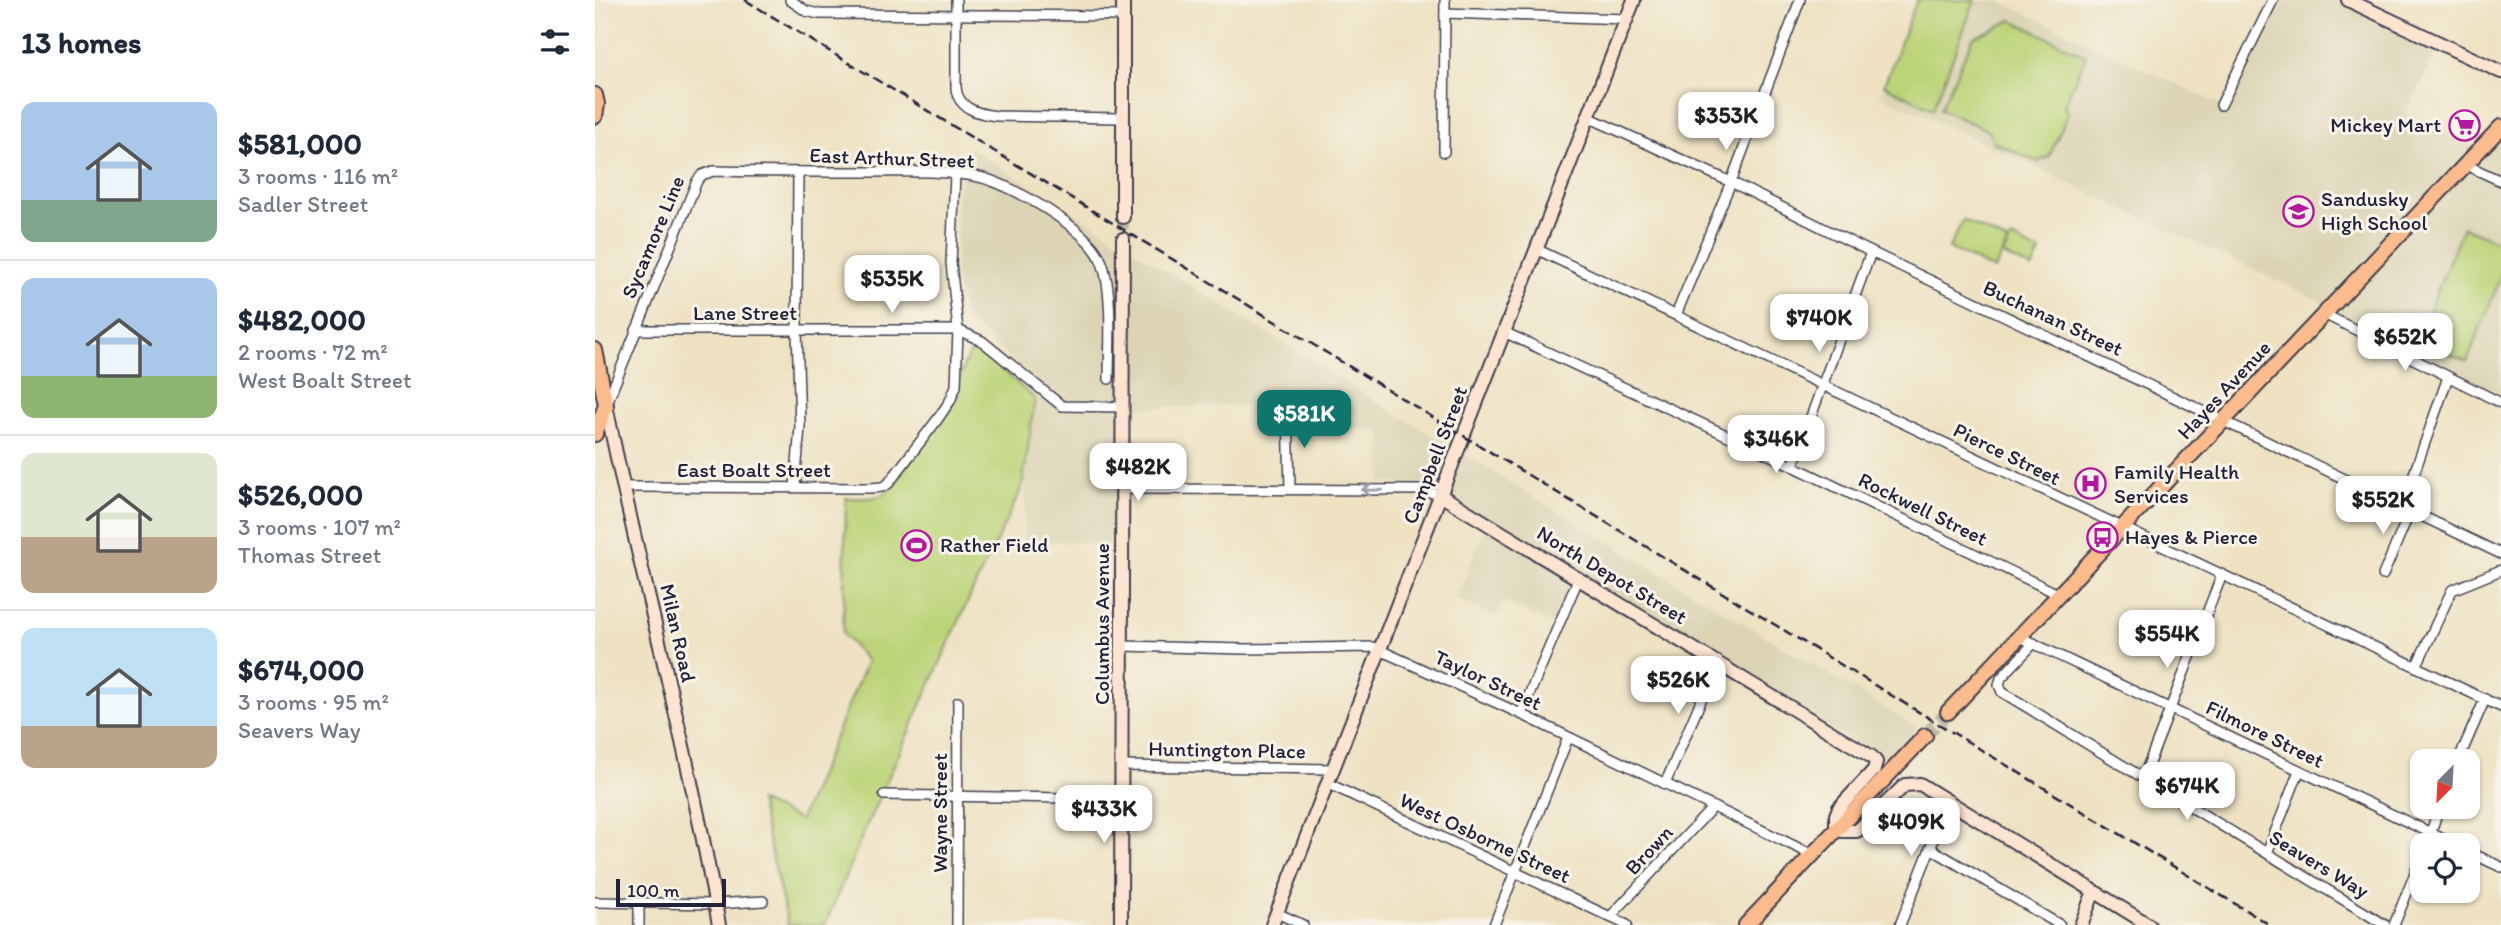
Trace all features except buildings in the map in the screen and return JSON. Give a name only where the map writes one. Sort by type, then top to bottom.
[{"type":"main road","points":[[595,95],[595,116]]},
{"type":"main road","name":"Hayes Avenue","points":[[1948,712],[2027,640],[2060,595],[2501,127]]},
{"type":"main road","name":"Milan Road","points":[[595,350],[606,405]]},
{"type":"main road","name":"Sycamore Line","points":[[595,434],[606,405]]},
{"type":"main road","points":[[1746,925],[1926,736]]},
{"type":"street","points":[[790,0],[819,14],[1123,16]]},
{"type":"street","points":[[956,0],[956,89],[964,106],[988,115],[1122,118]]},
{"type":"street","points":[[1123,0],[1123,217]]},
{"type":"street","points":[[1444,152],[1445,0]]},
{"type":"street","name":"Campbell Street","points":[[1275,919],[1634,0]]},
{"type":"street","points":[[1675,315],[1731,182],[1800,0]]},
{"type":"street","points":[[2221,106],[2273,0]]},
{"type":"street","points":[[2348,0],[2501,72]]},
{"type":"street","points":[[1445,13],[1626,19]]},
{"type":"street","name":"Buchanan Street","points":[[1588,117],[1731,182],[1871,252],[2501,554]]},
{"type":"street","points":[[2466,164],[2501,181]]},
{"type":"street","name":"East Arthur Street","points":[[702,175],[713,171],[955,175],[983,178],[1003,186],[1062,220],[1092,244],[1103,267],[1107,284],[1109,379]]},
{"type":"street","points":[[795,487],[800,427],[797,330],[798,172]]},
{"type":"street","name":"Sycamore Line","points":[[606,405],[702,175]]},
{"type":"street","points":[[955,175],[951,269],[958,330]]},
{"type":"street","name":"Columbus Avenue","points":[[1121,925],[1123,239]]},
{"type":"street","name":"Pierce Street","points":[[1536,249],[2501,707]]},
{"type":"street","points":[[1793,466],[1871,252]]},
{"type":"street","points":[[2324,314],[2501,403]]},
{"type":"street","name":"Lane Street","points":[[636,330],[958,330],[988,346],[1060,405],[1070,408],[1122,407]]},
{"type":"street","name":"East Boalt Street","points":[[622,487],[885,486],[937,421],[952,396],[957,370],[958,330]]},
{"type":"street","name":"Rockwell Street","points":[[1504,331],[2060,595]]},
{"type":"street","points":[[2383,575],[2448,377]]},
{"type":"street","name":"Milan Road","points":[[606,405],[622,487],[658,633],[719,925]]},
{"type":"street","points":[[1288,411],[1290,489]]},
{"type":"street","points":[[1122,489],[1421,490],[1440,495]]},
{"type":"street","name":"North Depot Street","points":[[1440,495],[1718,661],[1874,759],[1876,767],[1873,772],[1837,811],[1835,821],[1838,829]]},
{"type":"street","points":[[2416,667],[2452,590],[2501,570]]},
{"type":"street","points":[[2143,778],[2223,575]]},
{"type":"street","points":[[1521,714],[1579,577]]},
{"type":"street","name":"Filmore Street","points":[[2027,640],[2429,833]]},
{"type":"street","name":"Seavers Way","points":[[2027,640],[2001,678],[1999,685],[2002,692],[2385,925]]},
{"type":"street","name":"Taylor Street","points":[[1122,646],[1244,649],[1373,647],[1521,714],[1813,855]]},
{"type":"street","points":[[1665,784],[1718,661]]},
{"type":"street","points":[[2463,749],[2485,699]]},
{"type":"street","name":"Wayne Street","points":[[957,925],[958,702]]},
{"type":"street","points":[[1494,925],[1568,738]]},
{"type":"street","name":"Huntington Place","points":[[1121,766],[1333,769]]},
{"type":"street","points":[[2267,853],[2299,771]]},
{"type":"street","name":"West Osborne Street","points":[[1327,783],[1516,870],[1627,925]]},
{"type":"street","points":[[1838,829],[1847,833],[1857,831],[1908,784],[1920,784],[2149,925]]},
{"type":"street","points":[[884,795],[1121,799]]},
{"type":"street","points":[[1900,925],[1949,801]]},
{"type":"street","name":"Brown","points":[[1610,917],[1713,807]]},
{"type":"street","points":[[1930,848],[2060,925]]},
{"type":"street","points":[[2480,857],[2501,867]]},
{"type":"street","points":[[2395,925],[2410,887]]},
{"type":"street","points":[[2081,925],[2094,891]]},
{"type":"street","points":[[595,902],[715,904],[763,901]]},
{"type":"street","points":[[639,903],[639,925]]},
{"type":"street","points":[[1275,919],[1303,925]]},
{"type":"shaded area","name":"Sandusky High School","points":[[1917,0],[1997,0],[2221,105],[2273,0],[2348,0],[2440,44],[2406,114],[2480,150],[2501,127],[2501,403],[2324,314],[2321,301],[1880,95]]},
{"type":"shaded area","points":[[970,148],[1398,415],[1919,729],[1888,763],[1579,582],[1558,627],[1504,602],[1496,617],[1456,599],[1488,520],[1435,487],[1382,482],[1381,431],[1297,428],[1296,404],[1126,408],[1123,545],[1024,540],[1027,454],[1038,382],[964,318],[955,275],[958,186]]},
{"type":"green space","points":[[1917,0],[1975,0],[1933,109],[1884,85]]},
{"type":"green space","points":[[2012,20],[2086,56],[2064,105],[2068,114],[2049,157],[2038,162],[1993,142],[1989,131],[1940,109],[1973,38]]},
{"type":"green space","points":[[1963,220],[2008,242],[1994,270],[1949,248]]},
{"type":"green space","points":[[2463,227],[2501,243],[2501,276],[2467,361],[2417,341]]},
{"type":"green space","points":[[2011,238],[2040,252],[2032,269],[2003,255]]},
{"type":"green space","points":[[977,352],[988,357],[1035,399],[1022,488],[865,829],[825,925],[788,925],[759,801],[800,820],[867,661],[843,634],[846,498],[875,497],[890,489],[954,401],[964,364],[970,354]]},
{"type":"tunnel","points":[[1123,217],[1123,239]]},
{"type":"tunnel","points":[[1925,736],[1948,712]]},
{"type":"railway","points":[[745,0],[2270,925]]},
{"type":"place","name":"Mickey Mart","points":[[2464,125]]},
{"type":"place","name":"Sandusky High School","points":[[2298,211]]},
{"type":"place","name":"Family Health Services","points":[[2091,484]]},
{"type":"place","name":"Hayes & Pierce","points":[[2102,537]]},
{"type":"place","name":"Rather Field","points":[[917,545]]}]
